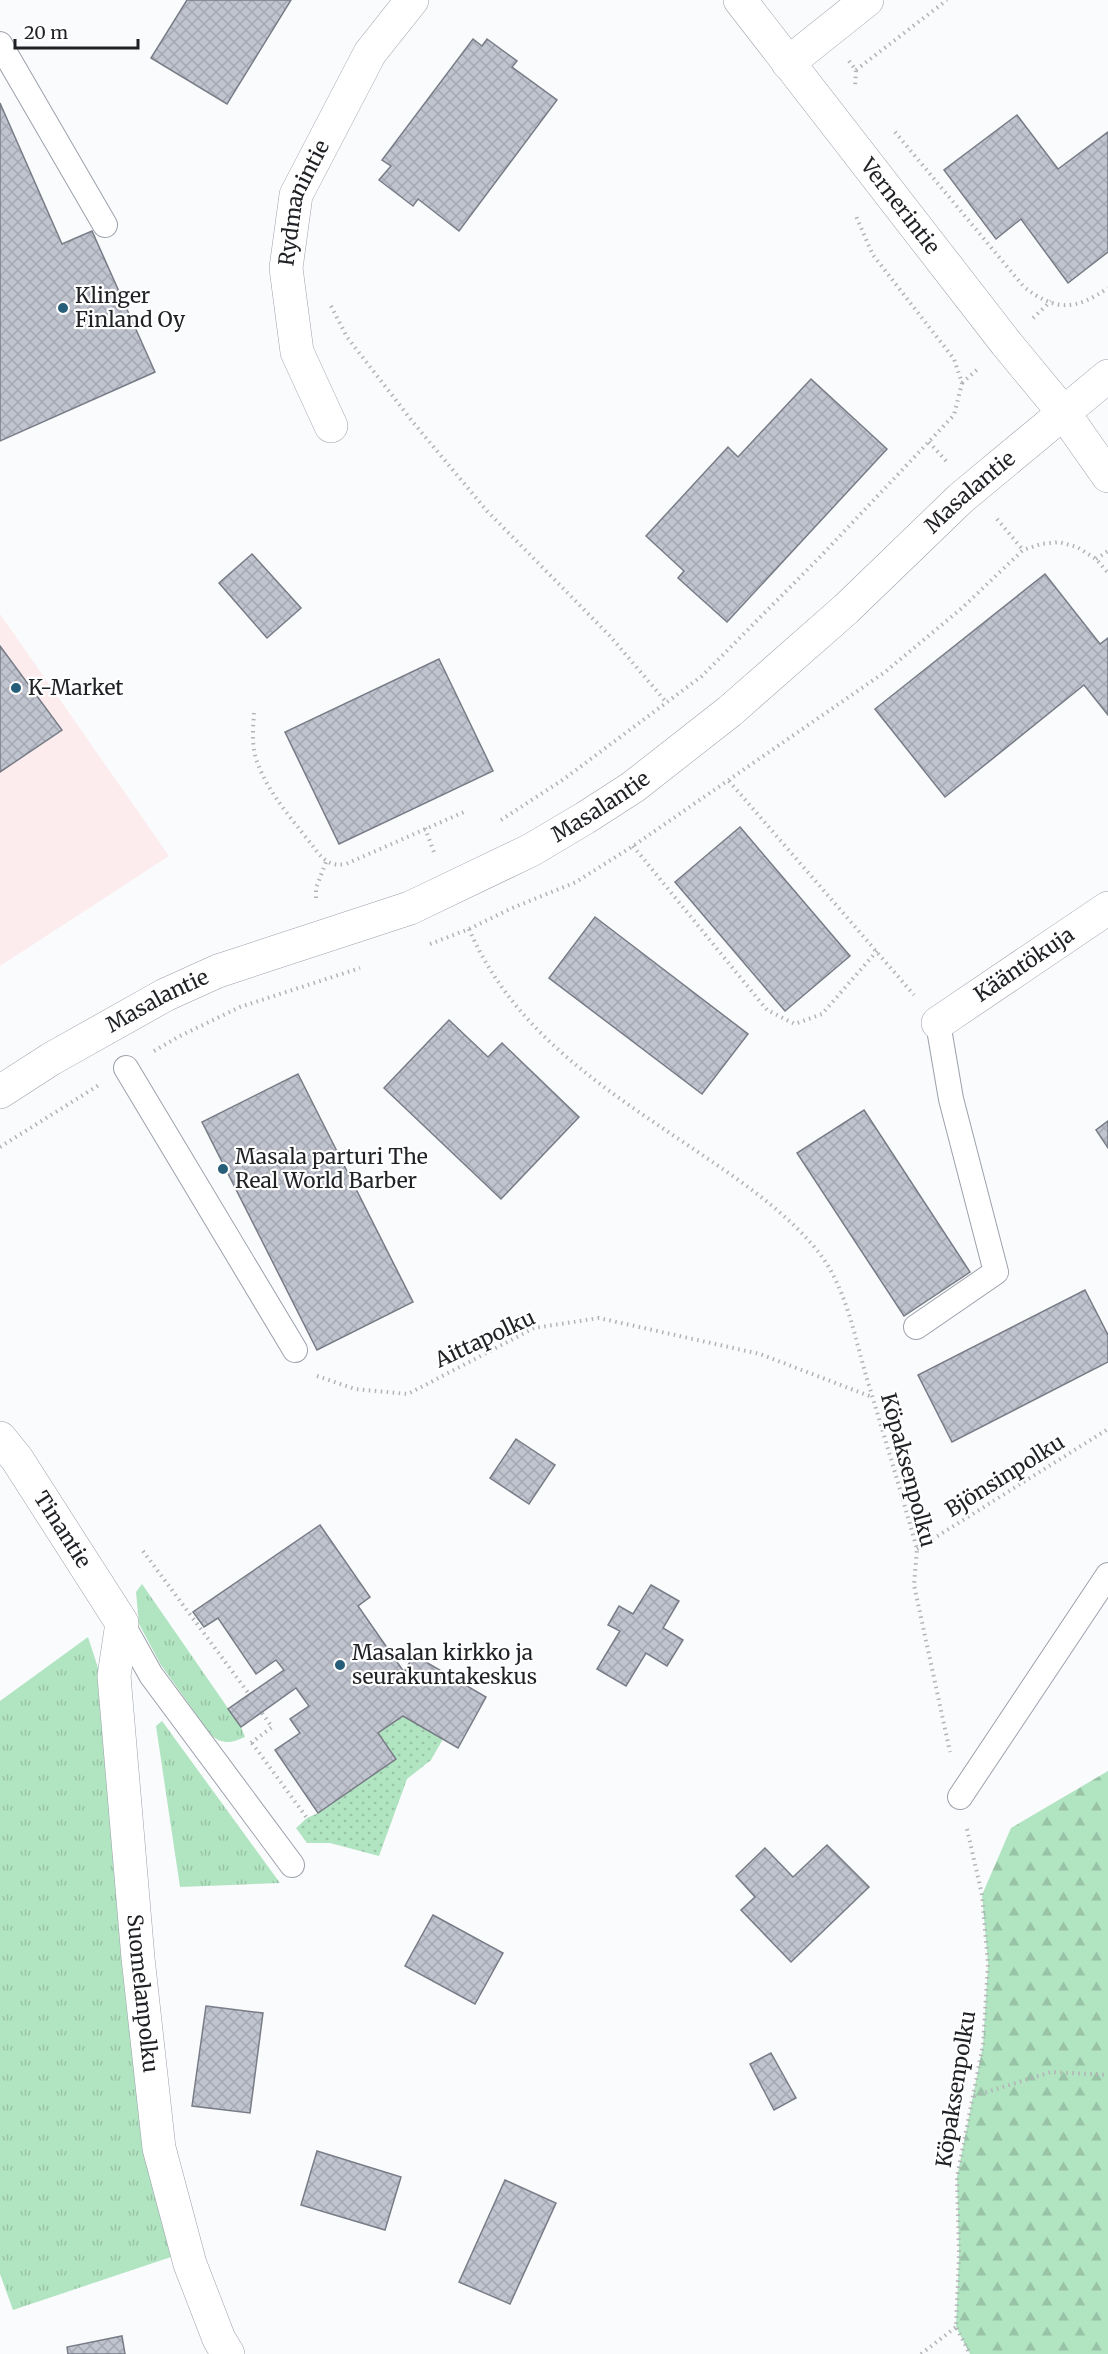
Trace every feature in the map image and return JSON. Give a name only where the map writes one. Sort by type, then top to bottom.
[{"type":"street","name":"Rydmanintie","points":[[331,426],[297,352],[286,268],[296,195],[370,54],[412,0]]},
{"type":"street","name":"Vernerintie","points":[[740,0],[1006,343],[1063,412],[1108,476]]},
{"type":"street","points":[[788,63],[867,0]]},
{"type":"street","name":"Masalantie","points":[[0,1092],[51,1059],[165,995],[218,971],[410,908],[531,850],[585,819],[633,787],[730,711],[846,609],[961,498],[1108,376]]},
{"type":"street","name":"Kääntökuja","points":[[938,1023],[1108,908]]},
{"type":"street","name":"Tinantie","points":[[0,1438],[17,1458],[122,1623]]},
{"type":"street","name":"Suomelanpolku","points":[[122,1623],[114,1677],[138,1958],[159,2148],[190,2264],[219,2339],[228,2354]]},
{"type":"lane","points":[[0,44],[105,225]]},
{"type":"lane","points":[[916,1327],[996,1272],[951,1100],[938,1023]]},
{"type":"lane","points":[[126,1068],[295,1350]]},
{"type":"lane","points":[[960,1797],[1108,1575]]},
{"type":"lane","points":[[122,1623],[151,1675],[292,1865]]},
{"type":"path","points":[[856,70],[947,0]]},
{"type":"path","points":[[855,86],[862,94]]},
{"type":"path","points":[[888,124],[1024,287],[1035,296],[1065,306],[1072,306],[1093,298],[1108,288]]},
{"type":"path","points":[[494,824],[564,779],[702,676],[819,558],[954,415],[962,383],[954,359],[873,255],[854,213]]},
{"type":"path","points":[[328,299],[347,337],[412,421],[487,511],[610,636],[667,702]]},
{"type":"path","points":[[421,947],[469,929],[510,909],[576,882],[633,846],[885,672],[962,608],[1023,550],[1041,544],[1059,542],[1077,547],[1096,559],[1108,573]]},
{"type":"path","points":[[1096,559],[1108,551]]},
{"type":"path","points":[[254,713],[253,740],[257,762],[266,782],[326,862],[336,865],[346,864],[464,812]]},
{"type":"path","points":[[729,781],[938,1023]]},
{"type":"path","points":[[425,828],[432,848]]},
{"type":"path","points":[[633,846],[767,1010],[795,1024],[822,1014],[877,951]]},
{"type":"path","points":[[428,859],[445,850]]},
{"type":"path","points":[[326,862],[316,888],[316,901],[326,898]]},
{"type":"path","name":"Köpaksenpolku","points":[[469,929],[478,951],[534,1028],[582,1072],[739,1180],[788,1220],[817,1250],[842,1291],[917,1549],[914,1585],[982,1895],[988,1964],[983,2045],[957,2177],[959,2253],[956,2327],[970,2354]]},
{"type":"path","points":[[0,1147],[178,1037],[240,1007],[367,965]]},
{"type":"path","name":"Aittapolku","points":[[295,1350],[317,1376],[355,1389],[408,1394],[534,1328],[599,1318],[760,1354],[873,1397]]},
{"type":"path","name":"Bjönsinpolku","points":[[917,1549],[1108,1429]]},
{"type":"path","points":[[143,1551],[249,1694]]},
{"type":"path","points":[[220,1768],[272,1727],[262,1713]]},
{"type":"path","points":[[252,1743],[307,1818]]},
{"type":"path","points":[[974,2096],[1051,2072],[1108,2075]]},
{"type":"path","points":[[921,2354],[956,2327]]},
{"type":"shaded area","points":[[0,614],[169,856],[0,966]]},
{"type":"green space","points":[[142,1584],[241,1727],[245,1737],[227,1742],[211,1735],[161,1665],[139,1624],[136,1592]]},
{"type":"green space","points":[[88,1637],[99,1671],[174,2256],[13,2310],[0,2274],[0,1701]]},
{"type":"green space","points":[[403,1716],[443,1739],[431,1760],[407,1779],[379,1856],[330,1843],[307,1843],[296,1828],[307,1818],[318,1813],[396,1759],[378,1733]]},
{"type":"green space","points":[[162,1721],[280,1883],[180,1887],[156,1726]]},
{"type":"green space","points":[[1108,1771],[1108,2354],[970,2354],[956,2327],[959,2253],[957,2177],[983,2045],[988,1964],[982,1895],[1011,1828]]},
{"type":"building","points":[[187,0],[291,0],[227,104],[151,58]]},
{"type":"building","points":[[473,39],[482,46],[487,39],[517,61],[512,67],[557,100],[459,231],[418,199],[413,206],[379,180],[391,166],[382,160]]},
{"type":"building","name":"Klinger Finland Oy","points":[[0,103],[62,244],[92,231],[155,372],[0,441]]},
{"type":"building","points":[[1017,115],[1058,169],[1108,132],[1108,252],[1068,283],[1021,219],[996,239],[944,170]]},
{"type":"building","points":[[811,379],[887,449],[727,622],[678,578],[684,571],[646,536],[728,447],[738,457]]},
{"type":"building","points":[[252,554],[301,608],[267,638],[219,583]]},
{"type":"building","points":[[1045,574],[1100,644],[1108,638],[1108,715],[1084,685],[945,797],[875,709]]},
{"type":"building","name":"K-Market","points":[[0,646],[62,730],[0,772]]},
{"type":"building","points":[[439,659],[493,771],[339,844],[285,732]]},
{"type":"building","points":[[740,827],[850,956],[785,1011],[675,882]]},
{"type":"building","points":[[595,917],[748,1034],[702,1094],[549,978]]},
{"type":"building","points":[[449,1020],[488,1057],[502,1043],[579,1117],[501,1199],[384,1088]]},
{"type":"building","points":[[298,1074],[413,1302],[317,1350],[202,1122]]},
{"type":"building","points":[[864,1110],[970,1272],[904,1316],[797,1153]]},
{"type":"building","points":[[1108,1121],[1108,1148],[1096,1130]]},
{"type":"building","points":[[1085,1290],[1108,1335],[1108,1362],[952,1442],[918,1375]]},
{"type":"building","points":[[516,1439],[555,1465],[529,1504],[490,1478]]},
{"type":"building","name":"Masalan kirkko ja seurakuntakeskus","points":[[320,1525],[370,1597],[358,1606],[404,1672],[414,1655],[486,1697],[458,1748],[403,1716],[378,1733],[396,1759],[318,1813],[275,1750],[300,1733],[290,1719],[309,1706],[296,1688],[241,1727],[228,1709],[284,1670],[276,1660],[256,1674],[218,1618],[204,1627],[193,1612]]},
{"type":"building","points":[[651,1585],[679,1601],[663,1628],[683,1640],[667,1666],[646,1653],[626,1686],[597,1669],[620,1631],[608,1625],[619,1606],[633,1614]]},
{"type":"building","points":[[827,1845],[869,1887],[791,1962],[741,1910],[755,1897],[736,1876],[765,1848],[793,1877]]},
{"type":"building","points":[[433,1915],[503,1953],[475,2004],[405,1966]]},
{"type":"building","points":[[206,2006],[263,2013],[250,2113],[192,2106]]},
{"type":"building","points":[[771,2053],[796,2098],[774,2110],[750,2064]]},
{"type":"building","points":[[317,2151],[401,2177],[385,2230],[301,2205]]},
{"type":"building","points":[[505,2180],[556,2203],[510,2304],[459,2282]]},
{"type":"building","points":[[122,2336],[125,2354],[68,2354],[67,2347]]},
{"type":"place","name":"Klinger Finland Oy","points":[[63,308]]},
{"type":"place","name":"K-Market","points":[[16,688]]},
{"type":"place","name":"Masala parturi The Real World Barber","points":[[223,1169]]},
{"type":"place","name":"Masalan kirkko ja seurakuntakeskus","points":[[340,1665]]}]
